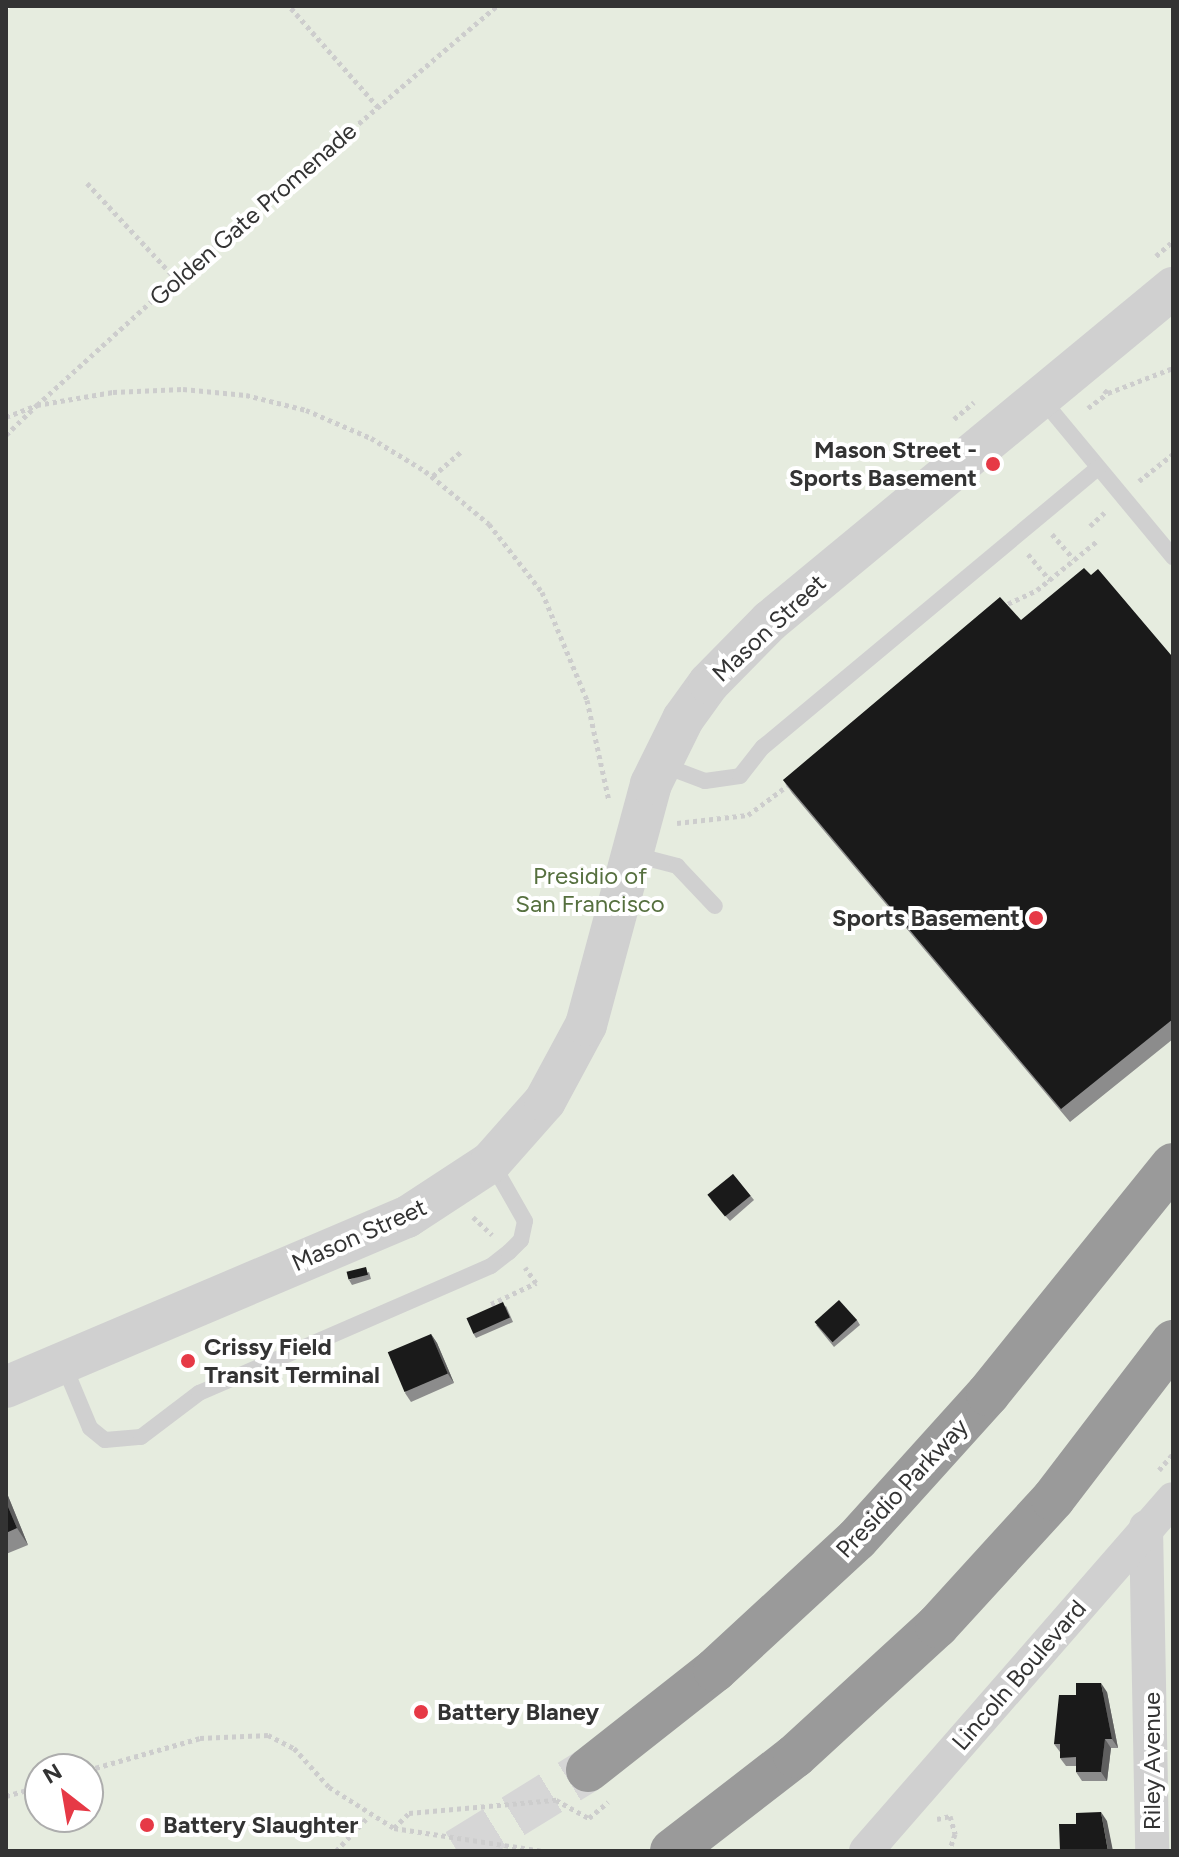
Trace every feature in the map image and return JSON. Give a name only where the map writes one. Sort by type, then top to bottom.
[{"type":"highway","name":"Presidio Parkway","points":[[599,1785],[715,1670],[875,1520],[988,1394],[1173,1165]]},
{"type":"highway","points":[[672,1851],[804,1748],[937,1626],[1053,1499],[1173,1342]]},
{"type":"street","name":"Mason Street","points":[[6,1387],[407,1217],[491,1162],[545,1101],[586,1025],[630,853],[659,763],[709,683],[738,651],[1173,288]]},
{"type":"street","name":"Lincoln Boulevard","points":[[866,1851],[1173,1499]]},
{"type":"street","name":"Riley Avenue","points":[[1146,1527],[1163,1698],[1152,1851]]},
{"type":"lane","points":[[1040,398],[1173,557]]},
{"type":"lane","points":[[659,763],[705,781],[740,776],[763,747],[1098,468]]},
{"type":"lane","points":[[630,853],[677,866],[715,906]]},
{"type":"lane","points":[[63,1363],[90,1428],[105,1440],[141,1437],[199,1393],[491,1266],[509,1252],[521,1240],[525,1221],[491,1162]]},
{"type":"path","name":"Golden Gate Promenade","points":[[6,417],[37,405],[176,279],[497,6]]},
{"type":"path","points":[[291,8],[378,107]]},
{"type":"path","points":[[87,183],[176,279]]},
{"type":"path","points":[[1081,414],[1108,393],[1173,368]]},
{"type":"path","points":[[1101,386],[1108,393]]},
{"type":"path","points":[[6,435],[37,405],[113,392],[183,389],[246,395],[300,408],[345,427],[433,476],[489,524],[542,592],[587,700],[610,807]]},
{"type":"path","points":[[433,476],[462,451]]},
{"type":"path","points":[[1134,486],[1173,454]]},
{"type":"path","points":[[1090,526],[1109,508]]},
{"type":"path","points":[[987,618],[1011,598],[1050,580],[1097,541]]},
{"type":"path","points":[[1065,550],[1074,559]]},
{"type":"path","points":[[1041,570],[1050,580]]},
{"type":"path","points":[[676,823],[748,815],[798,778]]},
{"type":"path","points":[[479,1225],[492,1235]]},
{"type":"path","points":[[494,1311],[491,1304],[536,1283],[525,1267]]},
{"type":"path","points":[[104,1765],[200,1738],[242,1732],[268,1735],[294,1748],[329,1787],[369,1816],[394,1828],[542,1851]]},
{"type":"path","points":[[394,1828],[409,1813],[556,1800],[589,1818],[599,1785]]},
{"type":"path","points":[[336,1851],[369,1816]]},
{"type":"path","points":[[949,1851],[955,1834],[950,1816]]},
{"type":"path","points":[[486,1851],[489,1841]]},
{"type":"green space","name":"Presidio of San Francisco","points":[[12,6],[1173,6],[1173,1851],[6,1851],[6,11]]},
{"type":"building","name":"Sports Basement","points":[[1084,568],[1091,575],[1098,569],[1171,655],[1173,653],[1173,1019],[1061,1109],[783,780],[1000,597],[1021,620]]},
{"type":"building","points":[[733,1174],[751,1196],[725,1217],[707,1195]]},
{"type":"building","points":[[366,1267],[368,1275],[349,1280],[347,1272]]},
{"type":"building","points":[[839,1300],[857,1320],[833,1342],[814,1322]]},
{"type":"building","points":[[503,1302],[510,1318],[473,1334],[466,1318]]},
{"type":"building","points":[[431,1334],[448,1374],[405,1392],[388,1352]]},
{"type":"building","points":[[6,1502],[17,1528],[6,1533]]},
{"type":"building","points":[[1076,1683],[1101,1683],[1112,1739],[1105,1739],[1101,1772],[1076,1772],[1076,1757],[1060,1758],[1060,1744],[1054,1744],[1059,1695],[1076,1695]]},
{"type":"building","points":[[1101,1812],[1108,1851],[1060,1851],[1059,1824],[1076,1824],[1076,1813]]},
{"type":"tunnel","points":[[457,1851],[588,1770]]},
{"type":"place","name":"Mason Street - Sports Basement","points":[[993,464]]},
{"type":"place","name":"Sports Basement","points":[[1036,918]]},
{"type":"place","name":"Crissy Field Transit Terminal","points":[[188,1361]]},
{"type":"place","name":"Battery Blaney","points":[[421,1712]]},
{"type":"place","name":"Battery Slaughter","points":[[147,1825]]}]
